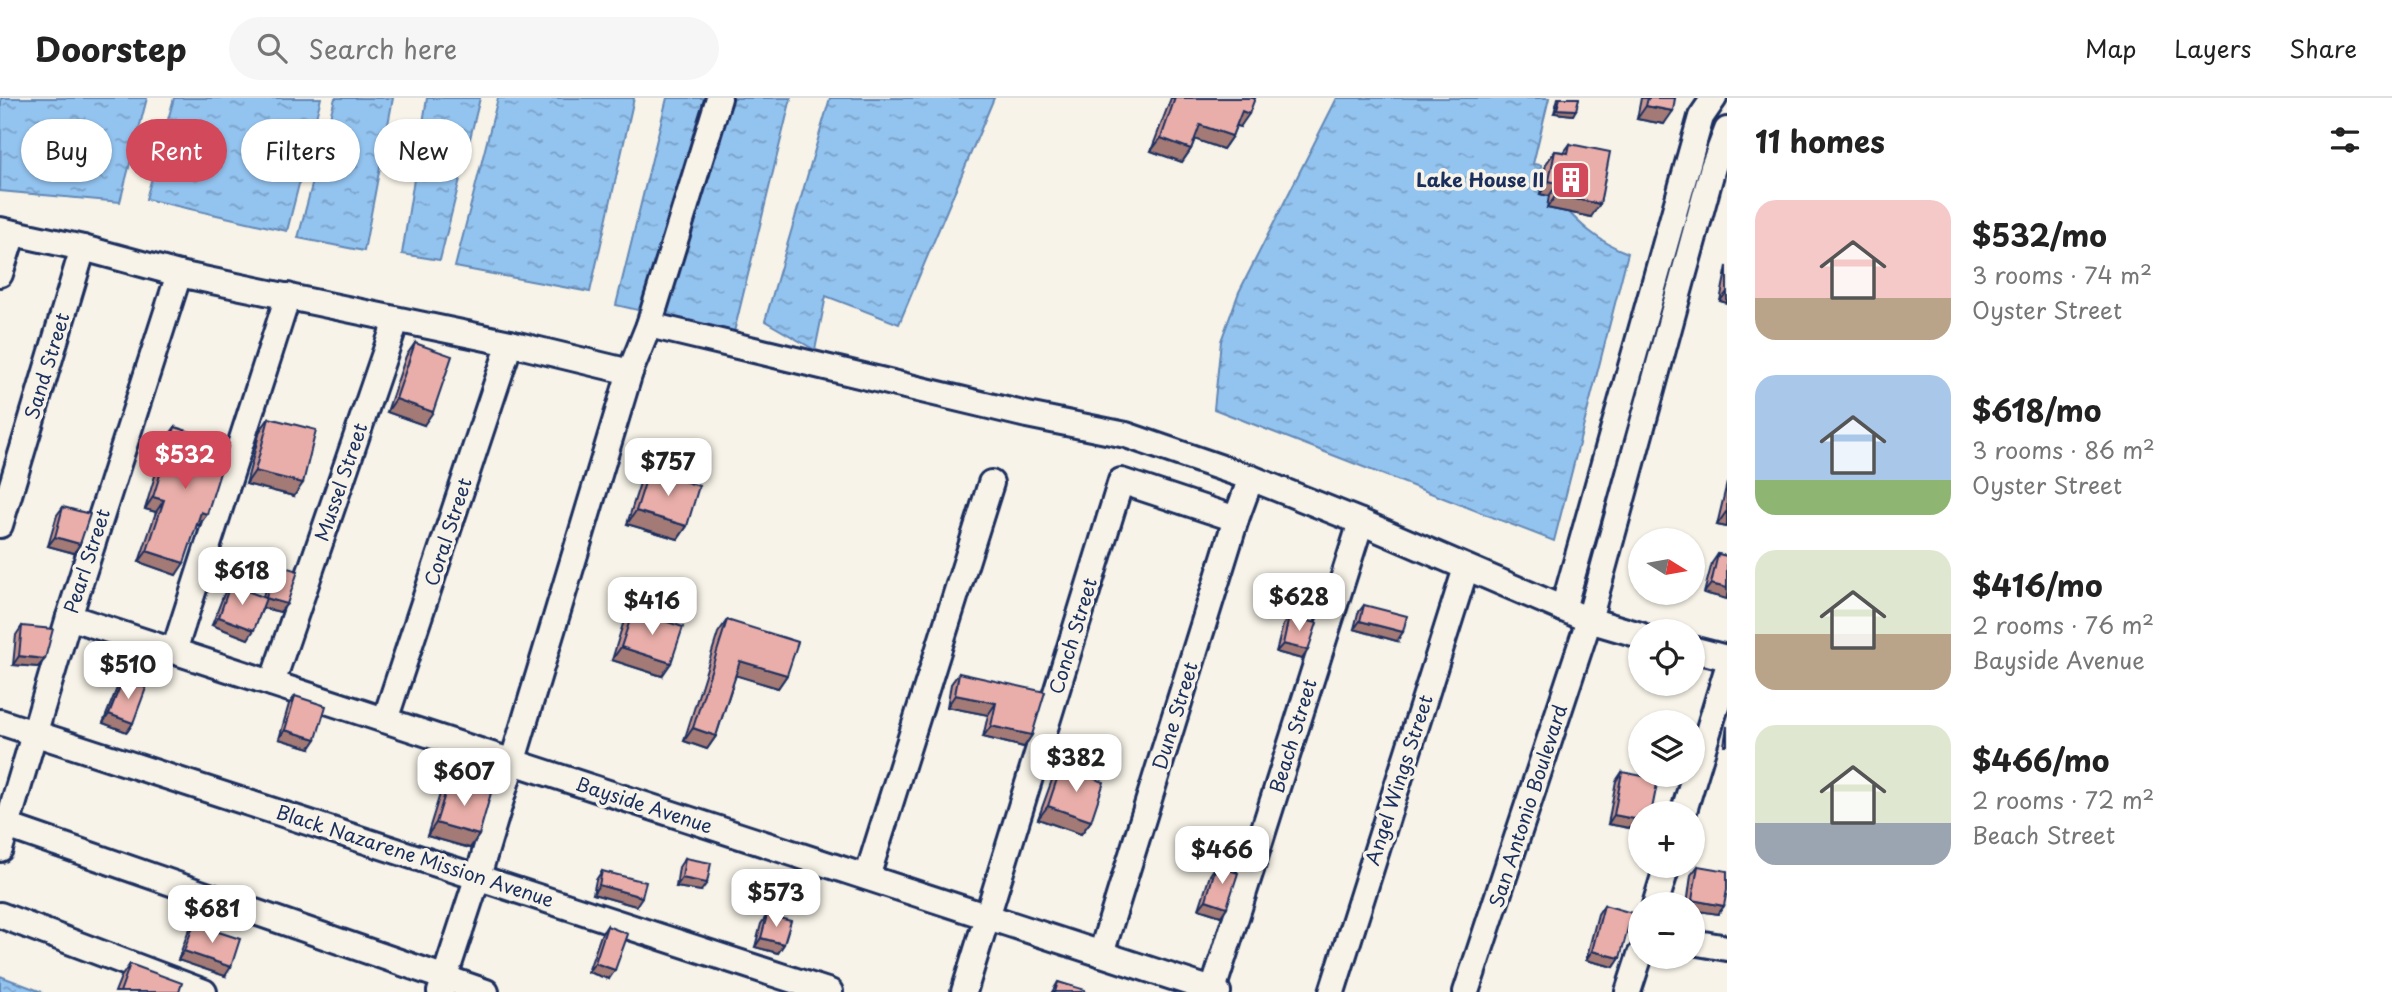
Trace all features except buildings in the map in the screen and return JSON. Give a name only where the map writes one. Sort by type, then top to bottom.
[{"type":"street","points":[[442,985],[478,876],[630,372],[649,325],[719,98]]},
{"type":"street","points":[[1563,609],[1701,117],[1714,98]]},
{"type":"street","name":"San Antonio Boulevard","points":[[1466,992],[1589,620],[1713,167],[1727,130]]},
{"type":"street","points":[[0,274],[6,231],[179,274],[510,343],[630,372]]},
{"type":"street","name":"Sand Street","points":[[0,525],[83,248]]},
{"type":"street","name":"Pearl Street","points":[[4,838],[69,617],[179,274]]},
{"type":"street","points":[[174,652],[288,296]]},
{"type":"street","name":"Mussel Street","points":[[272,683],[396,321]]},
{"type":"street","points":[[649,325],[1027,415],[1126,435],[1251,478],[1589,620],[1628,631]]},
{"type":"street","name":"Coral Street","points":[[385,720],[510,343]]},
{"type":"street","name":"Dune Street","points":[[1101,954],[1251,478]]},
{"type":"street","name":"Conch Street","points":[[964,992],[1121,481],[1236,519]]},
{"type":"street","points":[[866,877],[991,483]]},
{"type":"street","name":"Beach Street","points":[[1216,991],[1361,522]]},
{"type":"street","name":"Angel Wings Street","points":[[1332,992],[1466,568]]},
{"type":"street","name":"Bayside Avenue","points":[[69,617],[1216,991]]},
{"type":"street","points":[[1705,652],[1727,658]]},
{"type":"street","points":[[1687,801],[1727,670]]},
{"type":"street","name":"Black Nazarene Mission Avenue","points":[[0,722],[830,992]]},
{"type":"street","points":[[4,838],[442,985],[485,992]]},
{"type":"street","points":[[0,915],[204,992]]},
{"type":"street","points":[[1705,944],[1727,948]]},
{"type":"street","points":[[1628,992],[1635,969]]},
{"type":"water","points":[[1,98],[147,98],[142,119],[126,119],[126,179],[120,202],[0,191]]},
{"type":"water","points":[[174,98],[321,98],[316,119],[241,119],[241,182],[300,182],[287,231],[146,199],[151,182],[227,182],[227,119],[168,119]]},
{"type":"water","points":[[335,98],[393,98],[389,119],[374,119],[374,182],[377,182],[364,251],[298,238],[313,182],[360,182],[360,119],[329,119]]},
{"type":"water","points":[[427,98],[480,98],[472,130],[472,119],[424,119]]},
{"type":"water","points":[[498,98],[634,98],[590,292],[455,267]]},
{"type":"water","points":[[667,98],[791,98],[734,332],[616,305]]},
{"type":"water","points":[[830,98],[994,98],[899,324],[826,296],[815,350],[765,321]]},
{"type":"water","points":[[1337,98],[1549,98],[1533,164],[1541,165],[1542,177],[1556,181],[1553,196],[1579,222],[1606,243],[1628,253],[1554,541],[1214,409],[1221,341],[1239,292]]},
{"type":"water","points":[[414,182],[459,182],[440,260],[402,254]]},
{"type":"water","points":[[0,976],[42,992],[0,992]]},
{"type":"place","name":"Lake House II","points":[[1571,180]]}]
